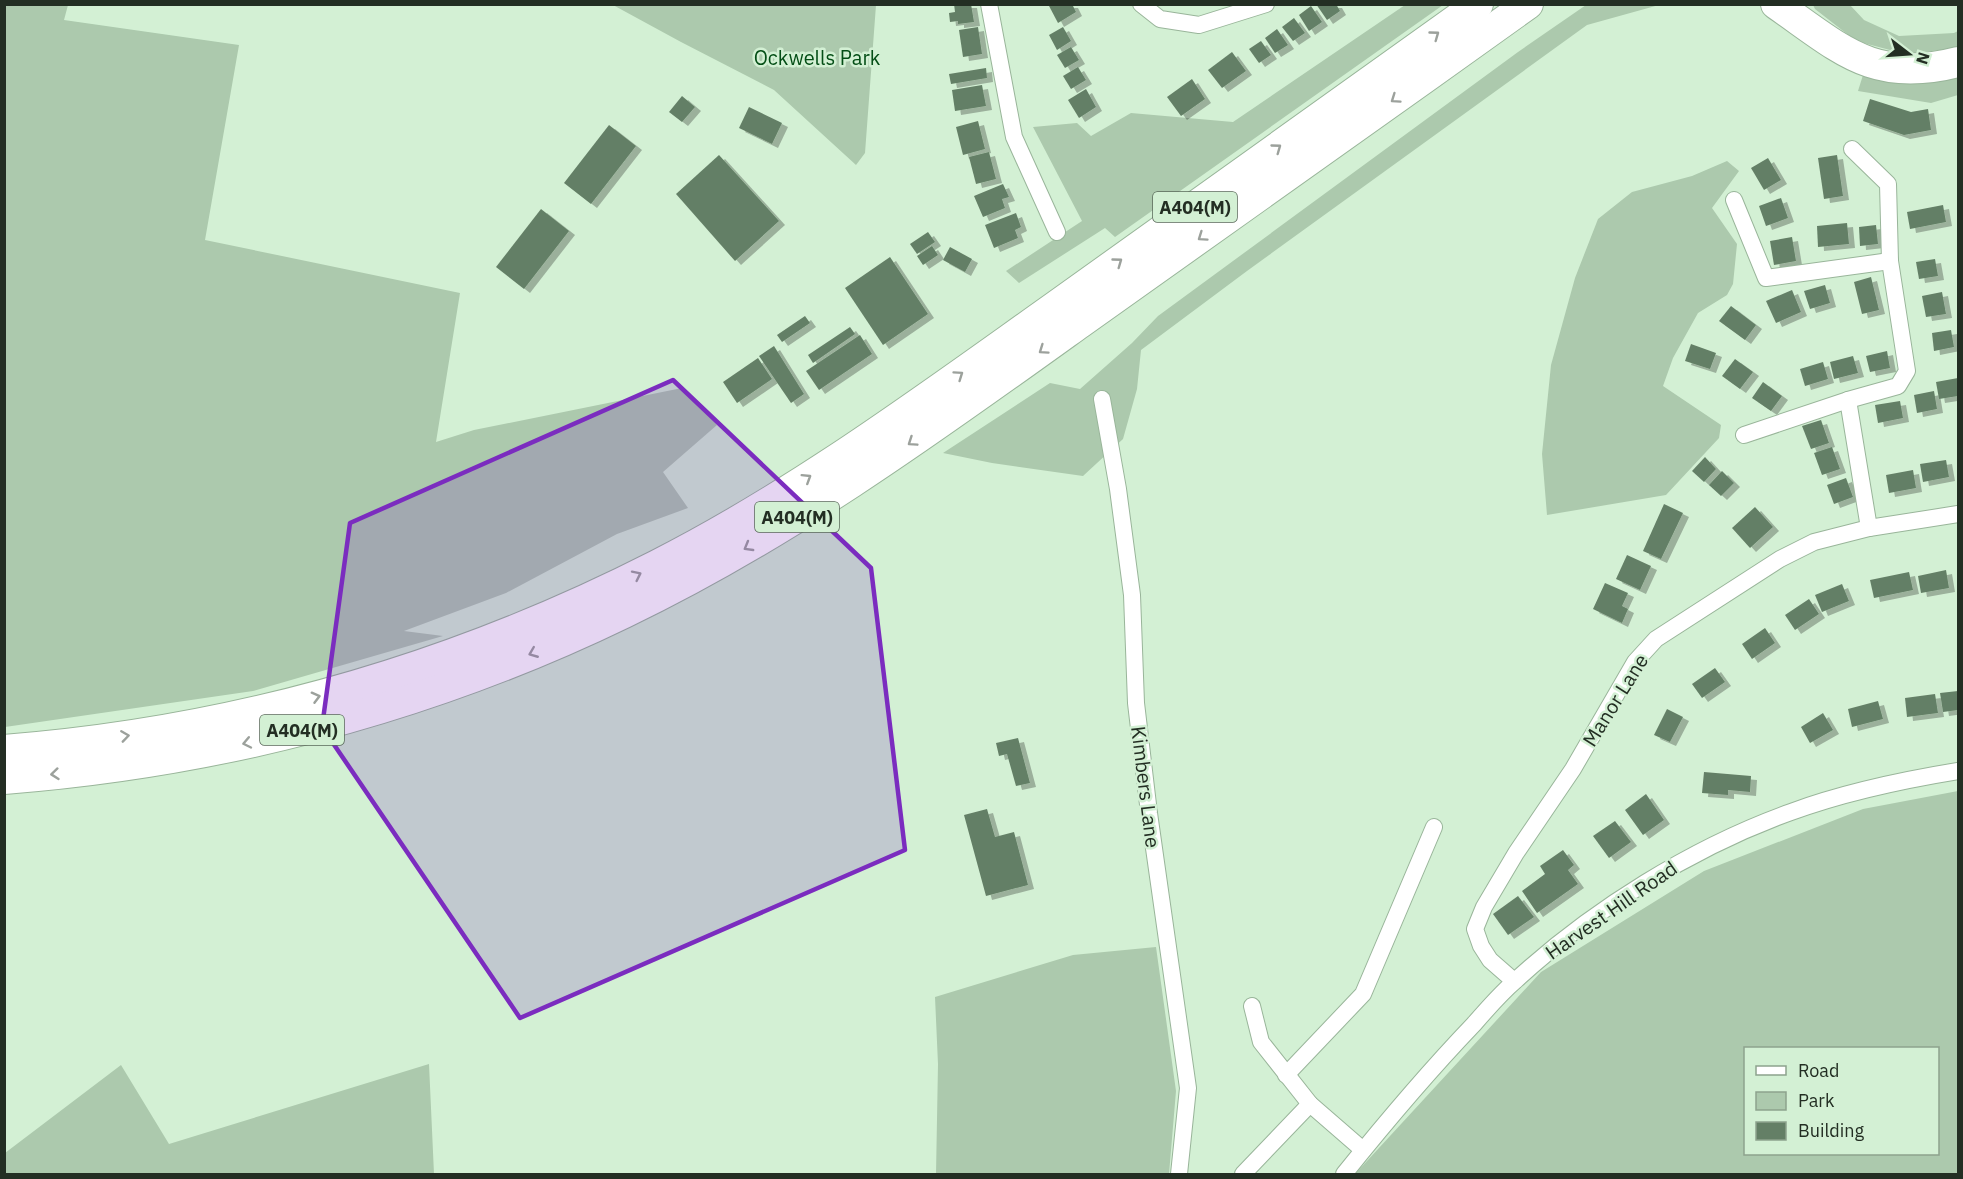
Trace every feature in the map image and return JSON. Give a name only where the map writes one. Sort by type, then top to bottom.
[{"type":"highway","name":"A404(M)","points":[[4,750],[98,740],[182,727],[265,710],[347,689],[429,663],[508,633],[585,600],[661,563],[780,495],[911,408],[1478,4]]},
{"type":"highway","name":"A404(M)","points":[[4,779],[88,771],[175,758],[312,728],[466,680],[547,648],[626,612],[778,529],[896,453],[1517,12],[1536,4]]},
{"type":"highway","points":[[1776,4],[1851,56],[1883,67],[1920,69],[1959,62]]},
{"type":"highway","points":[[1797,4],[1816,32]]},
{"type":"street","points":[[989,4],[1014,137],[1057,232]]},
{"type":"street","points":[[1140,4],[1160,19],[1199,25],[1266,4]]},
{"type":"street","points":[[1744,435],[1848,400],[1898,386],[1907,371],[1890,261],[1888,184],[1852,149]]},
{"type":"street","points":[[1734,201],[1766,278],[1890,261]]},
{"type":"street","name":"Kimbers Lane","points":[[1102,399],[1118,489],[1132,595],[1137,714],[1188,1088],[1179,1174]]},
{"type":"street","points":[[1848,400],[1869,528]]},
{"type":"street","name":"Manor Lane","points":[[1514,981],[1490,960],[1481,946],[1476,929],[1484,907],[1505,871],[1573,769],[1635,662],[1656,639],[1780,559],[1814,542],[1869,528],[1959,514]]},
{"type":"street","name":"Harvest Hill Road","points":[[1344,1174],[1438,1062],[1514,981],[1598,915],[1674,866],[1738,834],[1792,812],[1860,791],[1959,771]]},
{"type":"street","points":[[1286,1075],[1363,994],[1434,827]]},
{"type":"street","points":[[1252,1006],[1261,1042],[1286,1075],[1310,1104],[1363,1150]]},
{"type":"street","points":[[1243,1174],[1310,1104]]},
{"type":"highlighted area","points":[[673,380],[871,568],[905,850],[520,1018],[322,727],[350,523]]},
{"type":"green space","points":[[5,4],[68,5],[64,20],[239,45],[205,240],[460,293],[436,442],[474,430],[682,388],[717,425],[663,472],[688,508],[617,534],[506,593],[404,631],[443,636],[253,691],[5,727]]},
{"type":"green space","name":"Ockwells Park","points":[[613,5],[876,5],[865,153],[856,165],[774,90]]},
{"type":"green space","points":[[1405,5],[1443,5],[1115,237],[1105,228],[1019,283],[1006,271],[1082,221],[1033,127],[1077,123],[1091,136],[1131,113],[1233,122]]},
{"type":"green space","points":[[1586,5],[1659,5],[1587,25],[1141,350],[1137,389],[1123,439],[1083,476],[992,463],[943,453],[1050,383],[1080,389],[1132,343],[1158,316],[1518,52]]},
{"type":"green space","points":[[1813,5],[1850,5],[1864,20],[1899,36],[1958,31],[1958,48],[1905,54],[1856,41]]},
{"type":"green space","points":[[1863,75],[1958,76],[1958,95],[1931,103],[1858,91]]},
{"type":"green space","points":[[1727,161],[1739,171],[1712,208],[1737,244],[1733,284],[1727,295],[1698,313],[1673,358],[1663,386],[1721,425],[1719,438],[1666,495],[1547,515],[1542,454],[1551,365],[1575,278],[1598,219],[1632,192],[1692,176]]},
{"type":"green space","points":[[1958,791],[1958,1174],[1355,1174],[1541,972],[1704,871],[1863,809]]},
{"type":"green space","points":[[1156,947],[1176,1091],[1169,1174],[936,1174],[938,1064],[935,997],[1073,955]]},
{"type":"green space","points":[[429,1064],[434,1174],[5,1174],[5,1153],[121,1065],[169,1144]]},
{"type":"building","points":[[954,4],[971,4],[974,22],[958,24],[958,21],[950,22],[949,13],[955,12]]},
{"type":"building","points":[[1048,4],[1072,4],[1076,12],[1058,23]]},
{"type":"building","points":[[1316,4],[1336,4],[1340,11],[1327,20]]},
{"type":"building","points":[[1311,6],[1322,22],[1309,31],[1299,15]]},
{"type":"building","points":[[1294,18],[1305,33],[1293,41],[1282,27]]},
{"type":"building","points":[[978,27],[982,54],[963,57],[959,30]]},
{"type":"building","points":[[1063,27],[1071,41],[1057,50],[1049,35]]},
{"type":"building","points":[[1277,29],[1288,45],[1275,53],[1265,38]]},
{"type":"building","points":[[1261,41],[1271,55],[1259,63],[1249,49]]},
{"type":"building","points":[[1071,47],[1079,60],[1065,68],[1057,55]]},
{"type":"building","points":[[1232,52],[1246,71],[1222,88],[1208,70]]},
{"type":"building","points":[[1078,67],[1086,80],[1071,89],[1063,76]]},
{"type":"building","points":[[986,68],[987,78],[951,84],[949,74]]},
{"type":"building","points":[[1192,79],[1205,99],[1181,116],[1167,97]]},
{"type":"building","points":[[982,85],[986,106],[955,111],[952,90]]},
{"type":"building","points":[[1086,89],[1096,107],[1079,118],[1068,100]]},
{"type":"building","points":[[682,96],[695,107],[682,122],[669,112]]},
{"type":"building","points":[[1870,99],[1911,112],[1928,109],[1931,130],[1904,135],[1863,121]]},
{"type":"building","points":[[749,107],[782,123],[772,144],[739,128]]},
{"type":"building","points":[[978,121],[985,149],[963,155],[956,127]]},
{"type":"building","points":[[609,125],[636,146],[591,204],[564,183]]},
{"type":"building","points":[[989,152],[996,179],[976,184],[969,157]]},
{"type":"building","points":[[719,155],[779,221],[735,261],[676,194]]},
{"type":"building","points":[[1837,155],[1843,196],[1824,199],[1818,158]]},
{"type":"building","points":[[1768,158],[1781,180],[1764,190],[1751,168]]},
{"type":"building","points":[[1003,184],[1009,197],[1002,199],[1005,208],[983,217],[974,196]]},
{"type":"building","points":[[1781,198],[1788,218],[1766,226],[1759,206]]},
{"type":"building","points":[[1943,205],[1946,222],[1910,229],[1907,212]]},
{"type":"building","points":[[541,209],[569,231],[524,289],[496,267]]},
{"type":"building","points":[[1016,213],[1021,227],[1015,230],[1018,238],[994,248],[985,225]]},
{"type":"building","points":[[1847,223],[1849,244],[1818,247],[1817,226]]},
{"type":"building","points":[[1876,225],[1878,244],[1860,246],[1859,227]]},
{"type":"building","points":[[928,232],[935,242],[917,254],[910,244]]},
{"type":"building","points":[[1792,237],[1796,261],[1774,265],[1770,241]]},
{"type":"building","points":[[932,246],[938,255],[923,265],[917,256]]},
{"type":"building","points":[[950,247],[972,259],[965,272],[943,260]]},
{"type":"building","points":[[890,257],[928,314],[883,345],[845,288]]},
{"type":"building","points":[[1935,259],[1938,276],[1919,279],[1916,262]]},
{"type":"building","points":[[1871,277],[1879,310],[1862,314],[1854,282]]},
{"type":"building","points":[[1825,285],[1830,303],[1810,309],[1804,291]]},
{"type":"building","points":[[1792,290],[1801,312],[1776,323],[1766,301]]},
{"type":"building","points":[[1942,292],[1946,314],[1926,317],[1922,296]]},
{"type":"building","points":[[1731,306],[1756,325],[1745,340],[1719,321]]},
{"type":"building","points":[[805,316],[810,323],[782,342],[777,335]]},
{"type":"building","points":[[850,327],[855,334],[813,363],[808,355]]},
{"type":"building","points":[[1951,330],[1954,347],[1934,351],[1932,333]]},
{"type":"building","points":[[860,335],[872,354],[819,390],[806,371]]},
{"type":"building","points":[[1691,344],[1716,353],[1710,369],[1685,361]]},
{"type":"building","points":[[774,346],[804,394],[791,403],[759,356]]},
{"type":"building","points":[[1887,351],[1890,368],[1870,372],[1866,356]]},
{"type":"building","points":[[1853,356],[1858,373],[1834,379],[1830,362]]},
{"type":"building","points":[[758,358],[772,379],[737,403],[723,382]]},
{"type":"building","points":[[1735,359],[1753,372],[1740,389],[1722,376]]},
{"type":"building","points":[[1823,362],[1828,379],[1805,386],[1800,369]]},
{"type":"building","points":[[1958,378],[1958,396],[1939,399],[1936,382]]},
{"type":"building","points":[[1763,382],[1782,396],[1771,411],[1752,398]]},
{"type":"building","points":[[1934,391],[1937,409],[1917,413],[1914,395]]},
{"type":"building","points":[[1900,401],[1903,418],[1878,423],[1875,405]]},
{"type":"building","points":[[1821,420],[1829,443],[1811,449],[1802,426]]},
{"type":"building","points":[[1832,447],[1840,469],[1822,475],[1814,453]]},
{"type":"building","points":[[1705,457],[1716,469],[1704,482],[1692,471]]},
{"type":"building","points":[[1946,460],[1949,477],[1923,482],[1920,464]]},
{"type":"building","points":[[1913,470],[1916,488],[1889,493],[1886,475]]},
{"type":"building","points":[[1722,471],[1734,483],[1721,496],[1709,485]]},
{"type":"building","points":[[1846,478],[1853,497],[1834,504],[1827,485]]},
{"type":"building","points":[[1664,504],[1683,513],[1661,559],[1643,551]]},
{"type":"building","points":[[1755,507],[1773,527],[1750,548],[1732,528]]},
{"type":"building","points":[[1627,555],[1651,566],[1640,590],[1616,579]]},
{"type":"building","points":[[1946,570],[1949,588],[1921,593],[1918,576]]},
{"type":"building","points":[[1909,572],[1913,590],[1874,598],[1870,580]]},
{"type":"building","points":[[1605,583],[1628,593],[1622,606],[1628,609],[1622,623],[1593,609]]},
{"type":"building","points":[[1842,584],[1849,601],[1822,612],[1815,595]]},
{"type":"building","points":[[1809,599],[1819,614],[1795,630],[1785,615]]},
{"type":"building","points":[[1765,628],[1775,643],[1752,659],[1742,644]]},
{"type":"building","points":[[1715,668],[1725,682],[1702,698],[1692,684]]},
{"type":"building","points":[[1958,691],[1958,710],[1943,712],[1940,693]]},
{"type":"building","points":[[1935,694],[1938,713],[1907,717],[1905,698]]},
{"type":"building","points":[[1878,701],[1883,719],[1852,727],[1848,709]]},
{"type":"building","points":[[1667,709],[1683,717],[1670,742],[1654,735]]},
{"type":"building","points":[[1823,713],[1833,730],[1810,743],[1801,727]]},
{"type":"building","points":[[1018,738],[1030,783],[1016,786],[1007,754],[999,756],[996,743]]},
{"type":"building","points":[[1704,772],[1751,776],[1750,792],[1728,790],[1728,795],[1702,793]]},
{"type":"building","points":[[1646,794],[1664,820],[1643,835],[1625,810]]},
{"type":"building","points":[[987,809],[995,837],[1014,832],[1028,885],[986,896],[964,815]]},
{"type":"building","points":[[1615,821],[1631,842],[1609,858],[1593,836]]},
{"type":"building","points":[[1563,850],[1574,865],[1568,870],[1578,884],[1537,913],[1522,891],[1545,874],[1540,866]]},
{"type":"building","points":[[1518,896],[1534,917],[1508,935],[1493,914]]}]
